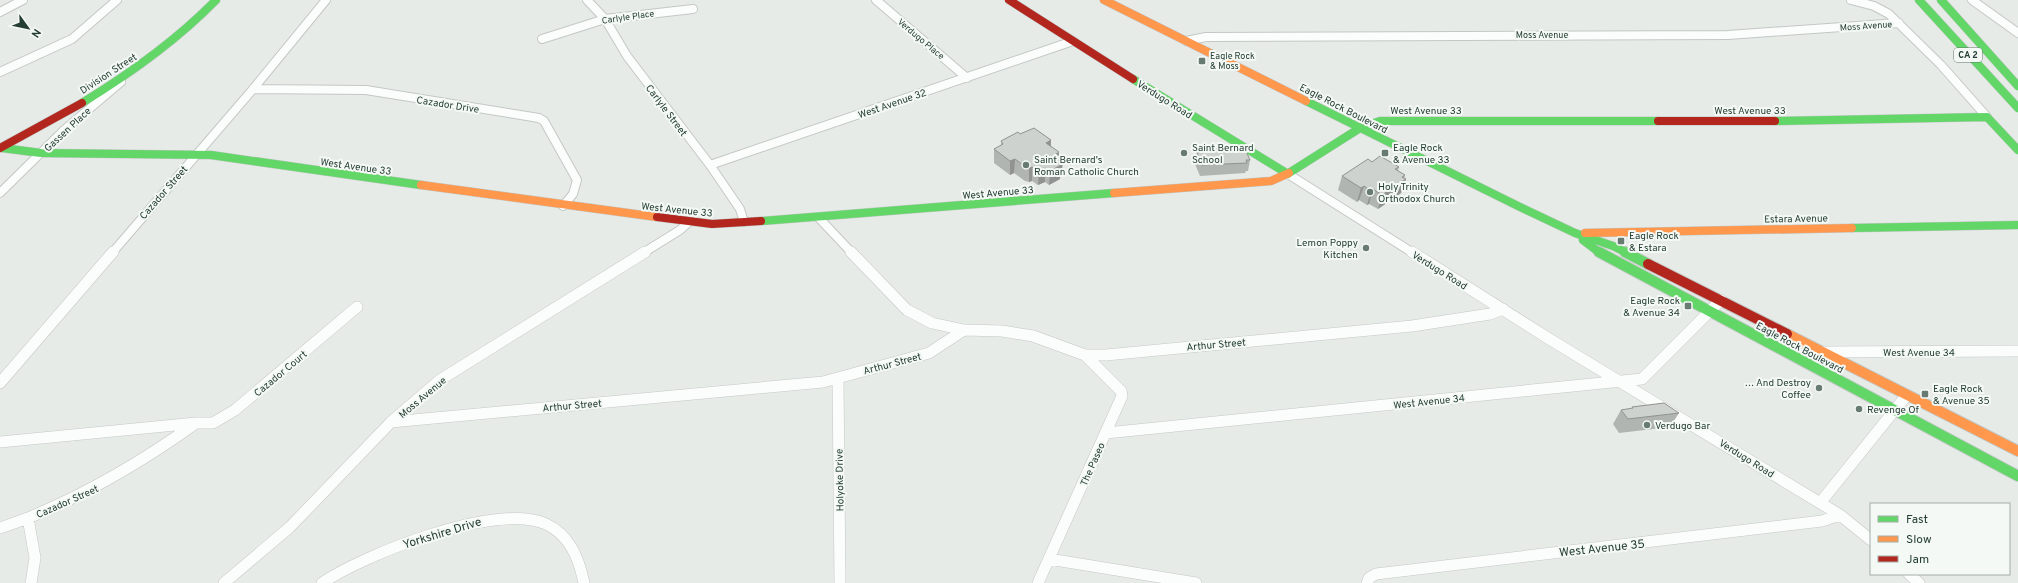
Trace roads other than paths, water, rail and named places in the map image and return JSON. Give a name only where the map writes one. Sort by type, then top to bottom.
[{"type":"main road","name":"Division Street","points":[[1,148],[91,97],[136,69],[175,40],[216,0]]},
{"type":"main road","name":"Verdugo Road","points":[[1009,0],[1182,111],[1288,174]]},
{"type":"main road","name":"Eagle Rock Boulevard","points":[[1104,0],[1360,128],[1575,233],[1613,246],[1906,396],[2018,451]]},
{"type":"main road","name":"CA 2","points":[[1918,0],[2018,108]]},
{"type":"main road","name":"CA 2","points":[[1941,0],[2018,86]]},
{"type":"main road","points":[[1945,0],[1951,11]]},
{"type":"main road","points":[[1987,117],[2018,150]]},
{"type":"main road","name":"West Avenue 33","points":[[1,148],[41,153],[196,154],[564,206],[712,224],[1271,181],[1288,174],[1360,128],[1380,121],[1796,121],[1987,117]]},
{"type":"main road","name":"Estara Avenue","points":[[1575,233],[2018,225]]},
{"type":"main road","name":"Eagle Rock Boulevard","points":[[1575,233],[1604,256],[2018,476]]},
{"type":"street","points":[[0,72],[72,39],[117,0]]},
{"type":"street","name":"Cazador Street","points":[[2,378],[253,89],[326,0]]},
{"type":"street","name":"Carlyle Street","points":[[587,0],[605,20],[627,56],[710,165],[740,209],[744,222]]},
{"type":"street","name":"Verdugo Place","points":[[876,0],[967,78]]},
{"type":"street","points":[[1851,0],[1881,9],[1898,23],[1941,65],[1987,117]]},
{"type":"street","points":[[1972,0],[2018,33]]},
{"type":"street","points":[[0,12],[23,1]]},
{"type":"street","name":"Carlyle Place","points":[[542,39],[605,20],[693,9]]},
{"type":"street","name":"Moss Avenue","points":[[1186,41],[1214,37],[1728,35],[1898,23]]},
{"type":"street","name":"West Avenue 32","points":[[710,165],[1073,41]]},
{"type":"street","name":"Gassen Place","points":[[0,193],[64,130],[136,69]]},
{"type":"street","name":"Cazador Drive","points":[[253,89],[366,90],[539,118],[544,121],[577,180],[572,194],[564,206]]},
{"type":"street","name":"Verdugo Road","points":[[1288,174],[1551,340],[1620,380],[1840,515],[1870,539]]},
{"type":"street","points":[[818,217],[907,310],[932,323],[964,330]]},
{"type":"street","name":"Moss Avenue","points":[[224,583],[290,527],[391,422],[440,380],[680,230],[689,222]]},
{"type":"street","name":"West Avenue 34","points":[[1106,433],[1449,400],[1642,378],[1721,300]]},
{"type":"street","name":"Cazador Court","points":[[196,423],[213,423],[235,410],[357,307]]},
{"type":"street","name":"Arthur Street","points":[[391,422],[823,382],[929,353],[964,330],[1002,331],[1034,336],[1085,355],[1106,355],[1414,326],[1490,314],[1503,309]]},
{"type":"street","name":"West Avenue 34","points":[[1820,352],[2018,351]]},
{"type":"street","name":"The Paseo","points":[[1038,583],[1122,396],[1120,391],[1085,355]]},
{"type":"street","name":"Holyoke Drive","points":[[838,378],[840,583]]},
{"type":"street","points":[[1820,503],[1894,409],[1906,396]]},
{"type":"street","points":[[0,442],[196,423]]},
{"type":"street","name":"Cazador Street","points":[[31,583],[35,572],[36,555],[28,518],[80,497],[110,481],[142,461],[196,423]]},
{"type":"street","name":"West Avenue 35","points":[[1367,583],[1369,578],[1376,574],[1822,521],[1840,515]]},
{"type":"street","points":[[0,528],[28,518]]},
{"type":"street","name":"Yorkshire Drive","points":[[322,583],[353,563],[372,555],[474,522],[511,518],[529,520],[543,524],[556,531],[568,541],[576,554],[584,583]]},
{"type":"street","points":[[1049,559],[1196,583]]},
{"type":"street","points":[[1910,575],[1919,583]]},
{"type":"place","name":"Eagle Rock & Moss","points":[[1202,61]]},
{"type":"place","name":"Saint Bernard School","points":[[1184,153]]},
{"type":"place","name":"Eagle Rock & Avenue 33","points":[[1385,153]]},
{"type":"place","name":"Saint Bernard's Roman Catholic Church","points":[[1026,165]]},
{"type":"place","name":"Holy Trinity Orthodox Church","points":[[1370,192]]},
{"type":"place","name":"Eagle Rock & Estara","points":[[1621,241]]},
{"type":"place","name":"Lemon Poppy Kitchen","points":[[1366,248]]},
{"type":"place","name":"Eagle Rock & Avenue 34","points":[[1688,306]]},
{"type":"place","name":"… And Destroy Coffee","points":[[1819,388]]},
{"type":"place","name":"Eagle Rock & Avenue 35","points":[[1925,394]]},
{"type":"place","name":"Revenge Of","points":[[1859,409]]},
{"type":"place","name":"Verdugo Bar","points":[[1647,425]]}]
